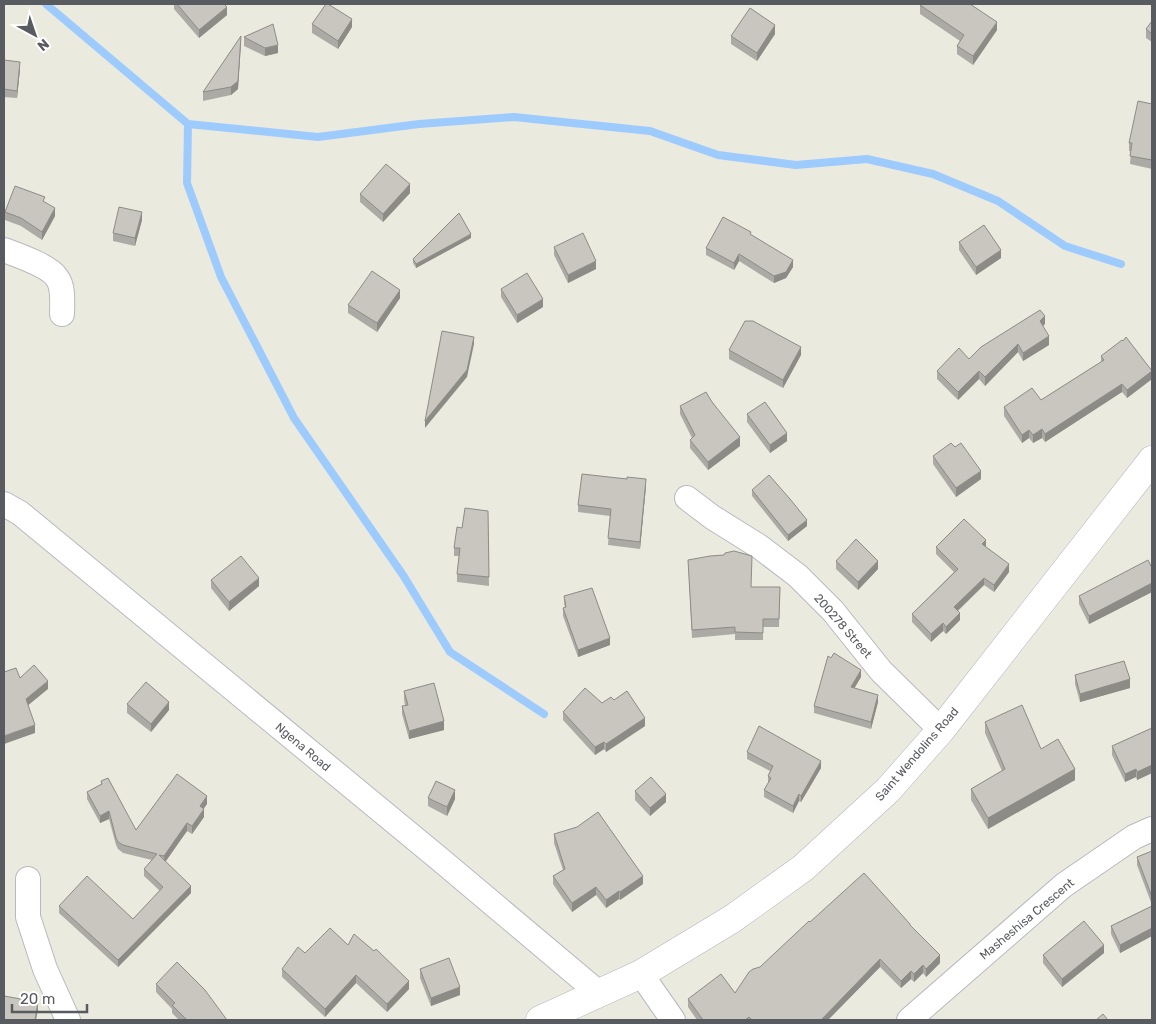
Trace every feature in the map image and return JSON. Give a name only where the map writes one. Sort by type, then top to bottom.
[{"type":"street","points":[[4,250],[22,256],[49,270],[57,277],[62,296],[62,314]]},
{"type":"street","name":"Saint Wendolins Road","points":[[540,1020],[641,974],[732,919],[803,868],[888,790],[941,730],[1152,460]]},
{"type":"street","name":"200278 Street","points":[[687,498],[712,517],[760,547],[798,576],[833,610],[881,672],[941,730]]},
{"type":"street","name":"Ngena Road","points":[[4,504],[20,513],[429,850],[600,994]]},
{"type":"street","name":"Masheshisa Crescent","points":[[909,1020],[1064,885],[1134,837],[1152,829]]},
{"type":"street","points":[[28,879],[28,918],[45,969],[68,1020]]},
{"type":"street","points":[[641,974],[673,1020]]},
{"type":"building","points":[[177,4],[224,4],[227,7],[199,30]]},
{"type":"building","points":[[326,4],[352,19],[338,41],[312,24]]},
{"type":"building","points":[[970,4],[997,22],[973,56],[957,46],[964,35],[920,5]]},
{"type":"building","points":[[750,8],[775,25],[757,53],[731,36]]},
{"type":"building","points":[[1152,21],[1152,34],[1146,29]]},
{"type":"building","points":[[273,24],[278,45],[265,48],[244,37]]},
{"type":"building","points":[[241,36],[238,81],[231,87],[203,92]]},
{"type":"building","points":[[4,60],[20,62],[17,91],[4,89]]},
{"type":"building","points":[[1138,101],[1152,104],[1152,160],[1130,156],[1132,143],[1129,143]]},
{"type":"building","points":[[386,164],[410,184],[383,214],[360,194]]},
{"type":"building","points":[[15,186],[45,197],[43,201],[55,208],[42,232],[21,218],[5,212]]},
{"type":"building","points":[[119,207],[142,212],[135,238],[113,233]]},
{"type":"building","points":[[459,213],[471,234],[416,264],[413,259]]},
{"type":"building","points":[[723,217],[751,232],[750,234],[793,260],[786,272],[774,276],[739,254],[734,263],[706,248]]},
{"type":"building","points":[[984,225],[1001,250],[976,267],[959,242]]},
{"type":"building","points":[[583,233],[596,261],[568,275],[554,247]]},
{"type":"building","points":[[372,271],[400,290],[377,323],[348,305]]},
{"type":"building","points":[[527,273],[543,299],[517,315],[501,289]]},
{"type":"building","points":[[1040,310],[1045,316],[1040,321],[1049,336],[1023,353],[1018,344],[985,377],[979,371],[958,392],[937,371],[959,348],[969,359],[981,347]]},
{"type":"building","points":[[745,321],[753,321],[801,347],[783,380],[729,350]]},
{"type":"building","points":[[442,331],[474,337],[467,370],[425,421]]},
{"type":"building","points":[[1126,337],[1152,371],[1127,390],[1122,384],[1045,434],[1042,429],[1033,435],[1029,430],[1022,435],[1004,407],[1032,388],[1041,400],[1104,360],[1101,356]]},
{"type":"building","points":[[706,392],[740,437],[708,462],[690,440],[695,435],[680,406]]},
{"type":"building","points":[[765,402],[787,433],[770,445],[747,414]]},
{"type":"building","points":[[951,443],[955,447],[961,443],[981,471],[956,488],[933,456]]},
{"type":"building","points":[[582,474],[646,479],[640,542],[608,538],[611,509],[578,505]]},
{"type":"building","points":[[769,475],[807,520],[788,535],[752,490]]},
{"type":"building","points":[[465,508],[488,511],[489,577],[457,574],[460,548],[454,548],[457,527],[462,528]]},
{"type":"building","points":[[964,519],[986,540],[982,544],[1009,564],[994,585],[984,578],[954,607],[960,613],[946,627],[943,623],[931,634],[912,614],[958,569],[936,547]]},
{"type":"building","points":[[856,539],[878,561],[858,582],[836,561]]},
{"type":"building","points":[[734,551],[752,556],[751,587],[780,587],[779,619],[763,619],[763,633],[735,632],[735,627],[692,630],[688,560],[724,555]]},
{"type":"building","points":[[241,556],[259,578],[229,602],[211,580]]},
{"type":"building","points":[[1148,560],[1152,568],[1152,583],[1089,616],[1079,596]]},
{"type":"building","points":[[592,588],[610,638],[578,650],[563,608],[566,607],[564,596]]},
{"type":"building","points":[[834,653],[861,670],[851,687],[878,695],[871,722],[814,706],[828,656],[831,658]]},
{"type":"building","points":[[1124,661],[1130,679],[1080,694],[1075,675]]},
{"type":"building","points":[[34,665],[48,681],[26,699],[35,725],[4,736],[4,672],[16,668],[20,678]]},
{"type":"building","points":[[146,682],[169,702],[151,724],[127,704]]},
{"type":"building","points":[[434,683],[444,721],[409,731],[402,706],[408,705],[404,691]]},
{"type":"building","points":[[585,688],[602,703],[611,697],[614,700],[627,691],[645,718],[606,744],[604,742],[595,747],[563,712]]},
{"type":"building","points":[[1022,705],[1041,749],[1058,739],[1075,769],[988,818],[971,789],[1005,769],[985,722]]},
{"type":"building","points":[[759,726],[821,761],[801,796],[799,794],[793,806],[764,790],[771,778],[768,776],[773,766],[747,752]]},
{"type":"building","points":[[1152,728],[1152,765],[1137,772],[1136,769],[1125,774],[1112,746]]},
{"type":"building","points":[[177,774],[207,796],[200,806],[204,809],[192,826],[187,823],[164,856],[159,855],[191,886],[118,960],[59,906],[87,876],[133,919],[163,887],[144,869],[157,854],[118,842],[109,811],[100,816],[87,792],[102,784],[101,781],[108,778],[136,830]]},
{"type":"building","points":[[651,777],[666,794],[650,808],[635,791]]},
{"type":"building","points":[[436,781],[455,790],[447,807],[428,798]]},
{"type":"building","points":[[598,812],[643,876],[606,900],[596,887],[572,903],[553,876],[565,869],[554,834],[577,827]]},
{"type":"building","points":[[1152,851],[1152,897],[1137,857]]},
{"type":"building","points":[[864,873],[910,925],[940,955],[926,969],[923,965],[914,974],[911,971],[901,981],[880,959],[821,1020],[752,1020],[749,1017],[745,1020],[703,1020],[688,999],[721,974],[735,993],[749,972],[760,967]]},
{"type":"building","points":[[1152,906],[1152,928],[1120,945],[1111,926]]},
{"type":"building","points":[[1084,921],[1104,945],[1062,979],[1043,955]]},
{"type":"building","points":[[330,928],[348,945],[354,934],[374,951],[376,949],[409,981],[387,1004],[356,975],[325,1009],[282,969],[298,947],[305,953]]},
{"type":"building","points":[[449,958],[460,987],[431,998],[420,969]]},
{"type":"building","points":[[177,962],[205,990],[227,1020],[187,1020],[172,1005],[175,1003],[156,984]]},
{"type":"building","points":[[4,996],[38,1002],[35,1020],[4,1020]]},
{"type":"building","points":[[1103,1014],[1108,1020],[1096,1020]]},
{"type":"waterway","points":[[46,4],[188,124],[318,137],[419,124],[514,117],[650,131],[718,155],[796,165],[867,159],[933,174],[998,201],[1065,246],[1121,264]]},
{"type":"waterway","points":[[188,124],[187,183],[221,277],[294,418],[403,575],[450,652],[544,714]]}]
